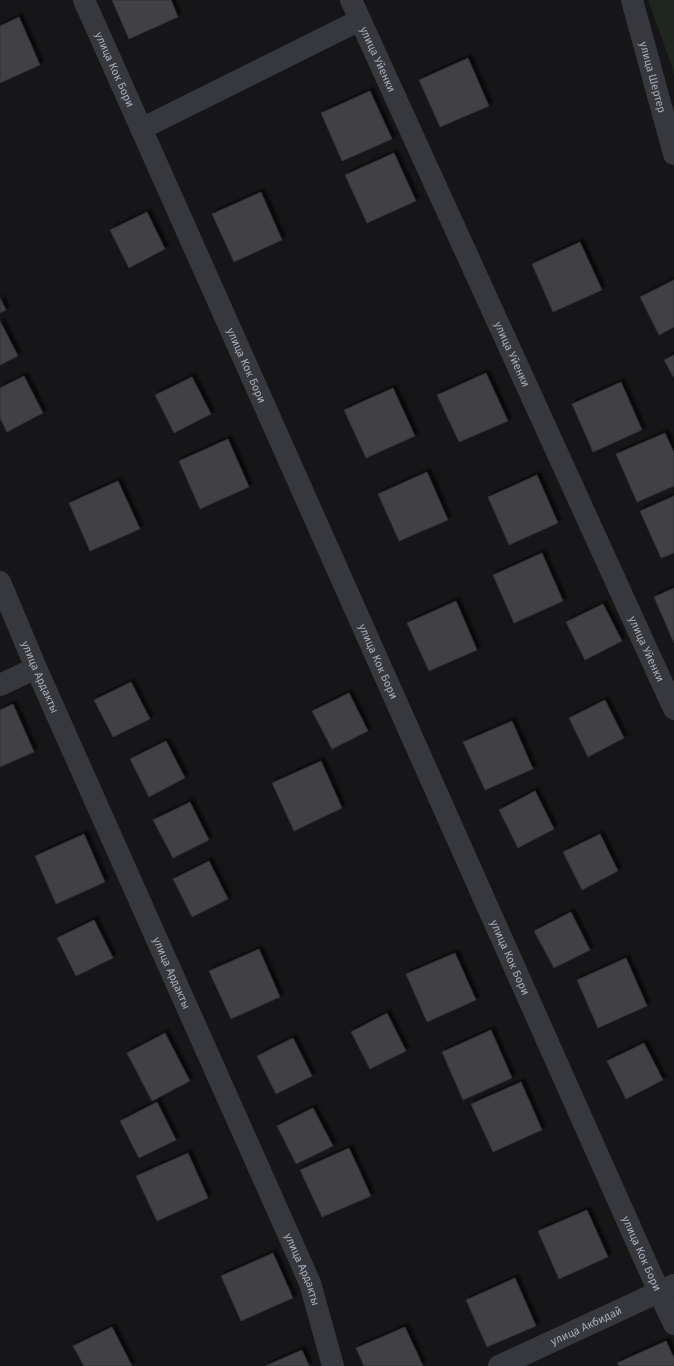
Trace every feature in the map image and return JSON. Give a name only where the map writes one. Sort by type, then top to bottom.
[{"type":"street","name":"улица Кок Бори","points":[[84,0],[666,1288],[674,1324]]},
{"type":"street","name":"улица Уйенки","points":[[351,0],[674,708]]},
{"type":"street","name":"улица Шертер","points":[[632,0],[674,154]]},
{"type":"street","points":[[141,129],[360,20]]},
{"type":"street","name":"улица Ардакты","points":[[0,582],[36,668],[310,1283],[333,1366]]},
{"type":"street","points":[[0,685],[36,668]]},
{"type":"street","name":"улица Акбидай","points":[[499,1366],[666,1288]]},
{"type":"shaded area","points":[[648,0],[674,0],[674,74],[672,67]]},
{"type":"building","points":[[112,0],[171,0],[178,17],[129,39]]},
{"type":"building","points":[[19,17],[40,65],[0,83],[0,26]]},
{"type":"building","points":[[468,58],[489,106],[440,127],[419,80]]},
{"type":"building","points":[[370,91],[392,139],[342,161],[321,113]]},
{"type":"building","points":[[394,153],[416,201],[367,223],[345,175]]},
{"type":"building","points":[[261,192],[282,240],[234,262],[212,214]]},
{"type":"building","points":[[147,212],[165,249],[129,268],[110,230]]},
{"type":"building","points":[[580,242],[602,290],[553,312],[532,264]]},
{"type":"building","points":[[674,280],[674,327],[659,335],[640,297]]},
{"type":"building","points":[[0,298],[6,310],[0,313]]},
{"type":"building","points":[[0,321],[18,356],[0,365]]},
{"type":"building","points":[[674,355],[674,378],[664,360]]},
{"type":"building","points":[[486,373],[508,421],[459,442],[437,395]]},
{"type":"building","points":[[24,376],[43,413],[7,432],[0,418],[0,388]]},
{"type":"building","points":[[192,377],[211,414],[174,433],[155,395]]},
{"type":"building","points":[[621,382],[642,430],[593,452],[572,404]]},
{"type":"building","points":[[393,388],[415,436],[366,458],[344,410]]},
{"type":"building","points":[[665,433],[674,453],[674,486],[637,502],[616,454]]},
{"type":"building","points":[[228,439],[249,487],[200,509],[179,461]]},
{"type":"building","points":[[427,472],[448,520],[399,541],[378,494]]},
{"type":"building","points":[[537,475],[558,523],[509,545],[488,497]]},
{"type":"building","points":[[118,481],[140,529],[90,551],[69,503]]},
{"type":"building","points":[[674,496],[674,553],[661,558],[640,511]]},
{"type":"building","points":[[542,553],[563,601],[514,623],[493,575]]},
{"type":"building","points":[[674,588],[674,643],[654,597]]},
{"type":"building","points":[[456,601],[477,650],[429,671],[407,623]]},
{"type":"building","points":[[603,604],[622,641],[585,660],[566,622]]},
{"type":"building","points":[[131,682],[150,719],[113,737],[94,700]]},
{"type":"building","points":[[349,693],[368,731],[332,749],[312,711]]},
{"type":"building","points":[[605,700],[624,738],[588,757],[569,718]]},
{"type":"building","points":[[13,704],[34,752],[0,767],[0,710]]},
{"type":"building","points":[[512,721],[533,769],[485,790],[463,742]]},
{"type":"building","points":[[166,741],[185,778],[149,797],[130,759]]},
{"type":"building","points":[[321,761],[342,808],[294,831],[272,783]]},
{"type":"building","points":[[535,791],[554,829],[518,848],[499,810]]},
{"type":"building","points":[[190,802],[209,840],[173,858],[153,820]]},
{"type":"building","points":[[84,834],[105,882],[56,904],[35,856]]},
{"type":"building","points":[[600,834],[618,871],[582,890],[563,852]]},
{"type":"building","points":[[209,861],[228,899],[192,917],[173,879]]},
{"type":"building","points":[[571,912],[590,950],[554,968],[534,931]]},
{"type":"building","points":[[94,920],[113,958],[76,976],[57,938]]},
{"type":"building","points":[[259,949],[280,997],[231,1019],[209,971]]},
{"type":"building","points":[[455,953],[476,1000],[427,1022],[406,974]]},
{"type":"building","points":[[626,958],[647,1006],[598,1028],[577,980]]},
{"type":"building","points":[[387,1013],[406,1051],[370,1069],[351,1032]]},
{"type":"building","points":[[491,1030],[512,1078],[463,1100],[442,1052]]},
{"type":"building","points":[[165,1033],[190,1081],[152,1101],[127,1053]]},
{"type":"building","points":[[293,1038],[312,1076],[276,1094],[257,1056]]},
{"type":"building","points":[[644,1043],[663,1080],[626,1099],[607,1061]]},
{"type":"building","points":[[521,1082],[542,1130],[493,1152],[471,1104]]},
{"type":"building","points":[[157,1102],[176,1140],[139,1158],[120,1121]]},
{"type":"building","points":[[313,1108],[333,1146],[296,1164],[277,1126]]},
{"type":"building","points":[[349,1148],[371,1196],[322,1217],[300,1170]]},
{"type":"building","points":[[188,1153],[208,1198],[157,1221],[136,1176]]},
{"type":"building","points":[[587,1210],[608,1257],[559,1279],[538,1231]]},
{"type":"building","points":[[273,1253],[293,1298],[241,1321],[221,1276]]},
{"type":"building","points":[[515,1278],[536,1326],[487,1347],[466,1300]]},
{"type":"building","points":[[112,1327],[132,1366],[84,1366],[73,1346]]},
{"type":"building","points":[[405,1327],[423,1366],[364,1366],[356,1348]]},
{"type":"building","points":[[666,1341],[674,1358],[674,1366],[619,1366],[617,1363]]},
{"type":"building","points":[[302,1350],[309,1366],[265,1366]]}]
